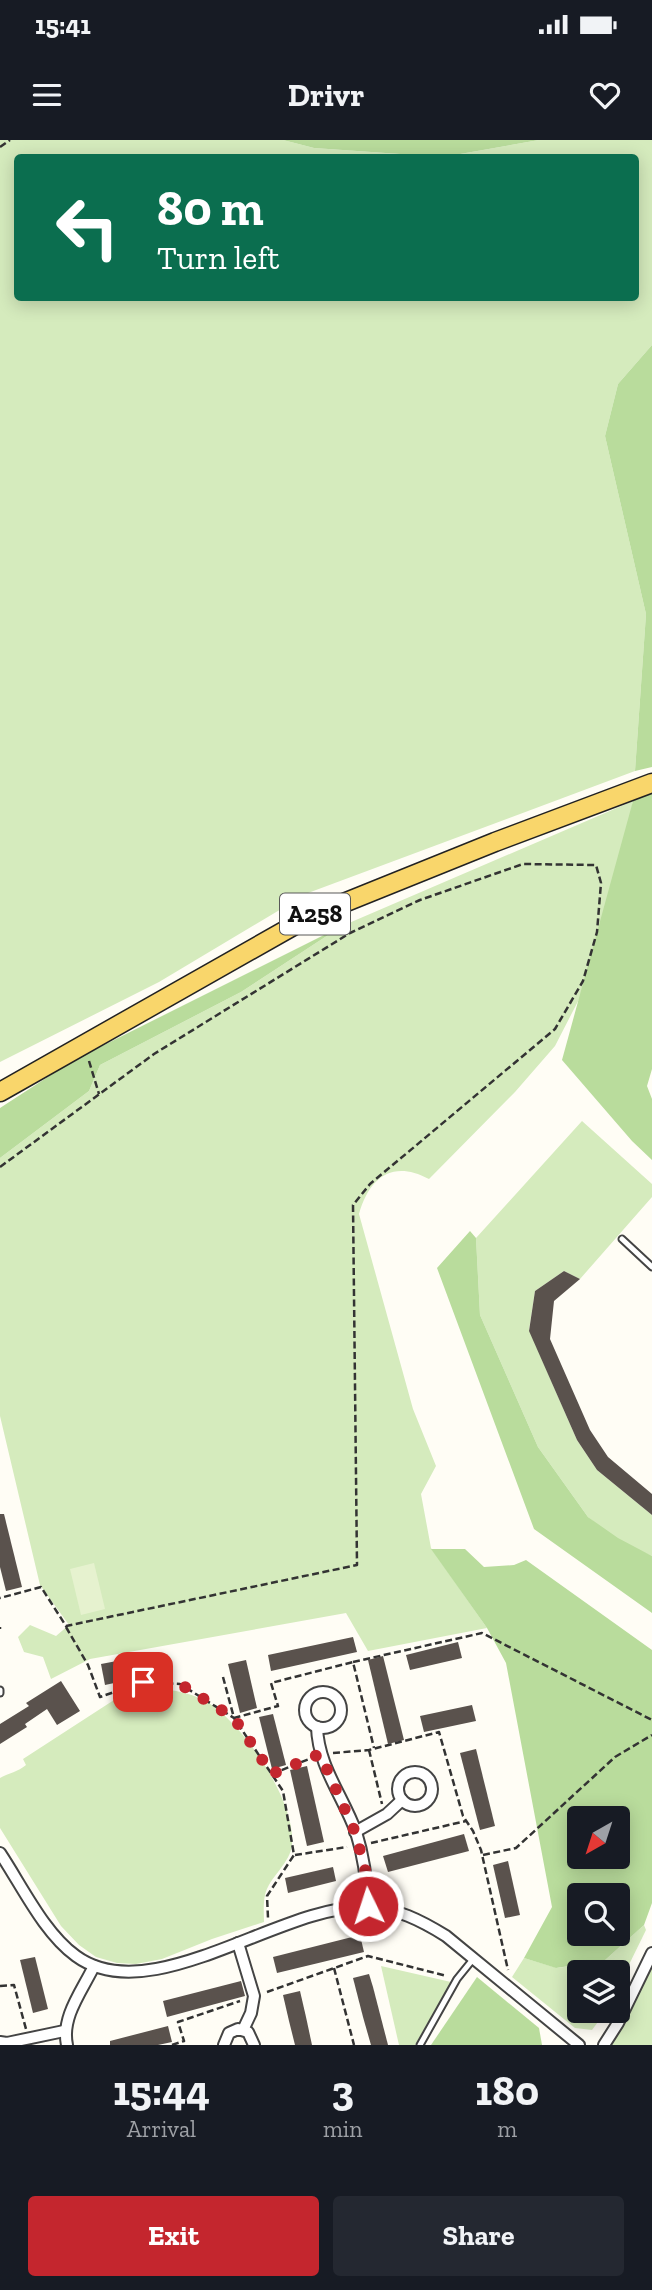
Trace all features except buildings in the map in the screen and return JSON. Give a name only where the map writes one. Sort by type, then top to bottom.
[{"type":"main road","name":"A258","points":[[0,1092],[309,917],[495,842],[652,783]]},
{"type":"street","points":[[317,1727],[320,1754],[359,1845],[366,1873],[368,1906]]},
{"type":"street","points":[[355,1832],[384,1816],[402,1800]]},
{"type":"street","points":[[0,1853],[56,1938],[76,1956],[94,1966],[127,1972],[157,1970],[313,1915],[342,1908],[368,1906],[423,1922],[446,1936],[579,2045]]},
{"type":"street","points":[[238,1942],[254,1996],[251,2013],[243,2030]]},
{"type":"street","points":[[604,2045],[618,2023],[652,1954]]},
{"type":"street","points":[[67,2045],[64,2031],[94,1966]]},
{"type":"street","points":[[224,2045],[229,2033],[243,2030],[252,2036],[254,2045]]},
{"type":"street","points":[[0,2042],[64,2031]]},
{"type":"lane","points":[[622,1239],[652,1267]]},
{"type":"lane","points":[[420,2045],[457,1979],[474,1958]]},
{"type":"path","points":[[0,148],[10,140]]},
{"type":"path","points":[[0,1167],[153,1054],[349,933],[420,900],[523,863],[596,865],[601,883],[597,932],[583,981],[555,1029],[370,1184],[354,1205],[357,1565],[66,1626]]},
{"type":"path","points":[[84,1045],[99,1094]]},
{"type":"path","points":[[0,1598],[41,1587],[88,1665],[100,1696],[143,1682],[180,1684],[234,1718],[278,1706],[271,1683],[482,1633],[652,1720]]},
{"type":"path","points":[[353,1662],[374,1748]]},
{"type":"path","points":[[223,1677],[234,1718],[283,1791],[294,1855],[267,1896],[268,1932]]},
{"type":"path","points":[[272,1774],[320,1754],[369,1749],[439,1732],[466,1821],[483,1855],[513,1990]]},
{"type":"path","points":[[483,1855],[516,1848],[615,1758],[652,1735]]},
{"type":"path","points":[[369,1749],[384,1816]]},
{"type":"path","points":[[294,1855],[359,1845],[466,1821]]},
{"type":"path","points":[[172,2045],[184,2041],[178,2022],[368,1956],[457,1979]]},
{"type":"path","points":[[334,1968],[354,2045]]},
{"type":"path","points":[[0,1986],[14,1985],[29,2039]]},
{"type":"green space","points":[[0,140],[283,140],[314,148],[400,154],[14,154],[14,301],[639,301],[639,154],[460,154],[539,140],[652,140],[652,345],[618,384],[605,436],[646,614],[635,771],[308,893],[159,982],[0,1062]]},
{"type":"green space","points":[[283,140],[539,140],[460,154],[400,154],[314,148]]},
{"type":"green space","points":[[652,345],[652,767],[635,771],[646,614],[605,436],[618,384]]},
{"type":"green space","points":[[652,793],[652,1069],[647,1086],[652,1099],[652,1160],[632,1141],[562,1060],[633,801]]},
{"type":"green space","points":[[633,801],[610,939],[555,1046],[515,1092],[429,1179],[404,1171],[384,1176],[369,1191],[359,1214],[413,1409],[436,1466],[421,1494],[431,1548],[487,1628],[368,1651],[346,1613],[90,1659],[51,1679],[43,1657],[24,1652],[18,1637],[30,1625],[56,1636],[69,1625],[40,1585],[0,1416],[0,1158],[89,1091],[100,1065],[241,992],[342,926]]},
{"type":"green space","points":[[342,926],[241,992],[100,1065],[89,1091],[0,1158],[0,1108],[74,1060]]},
{"type":"green space","points":[[582,1121],[652,1184],[652,1197],[580,1279],[564,1271],[535,1291],[529,1330],[577,1440],[597,1470],[652,1515],[652,1556],[617,1540],[588,1517],[538,1447],[480,1315],[476,1238]]},
{"type":"green space","points":[[470,1231],[476,1238],[480,1315],[538,1447],[588,1517],[618,1538],[652,1556],[652,1613],[534,1529],[437,1268]]},
{"type":"green space","points":[[431,1549],[465,1549],[484,1567],[514,1565],[526,1560],[652,1650],[652,1903],[644,1925],[630,1938],[630,1883],[567,1883],[567,1946],[621,1946],[605,1960],[567,1960],[567,1966],[556,1968],[524,1958],[552,1907],[506,1663],[487,1628]]},
{"type":"green space","points":[[94,1563],[105,1609],[81,1615],[70,1569]]},
{"type":"green space","points":[[160,1689],[202,1699],[233,1723],[263,1762],[285,1805],[291,1826],[291,1851],[267,1888],[264,1922],[162,1959],[136,1964],[117,1963],[96,1957],[79,1945],[61,1926],[0,1828],[0,1778],[26,1765],[23,1759],[114,1700]]},
{"type":"green space","points":[[644,1925],[646,1930],[630,1963],[630,1960],[605,1960],[621,1946],[630,1946],[630,1938]]},
{"type":"green space","points":[[652,1953],[652,2045],[604,2045],[615,2023],[630,2023],[630,1995]]},
{"type":"green space","points":[[524,1958],[557,1968],[567,1967],[567,2022],[512,1977]]},
{"type":"green space","points":[[381,1966],[451,1982],[415,2045],[399,2045]]},
{"type":"green space","points":[[477,1977],[539,2028],[542,2045],[431,2045]]},
{"type":"green space","points":[[569,2023],[597,2023],[592,2030],[575,2028]]},
{"type":"route","points":[[143,1682],[180,1684],[219,1707],[234,1718],[272,1774],[320,1754],[355,1832],[366,1873],[368,1906]]}]
